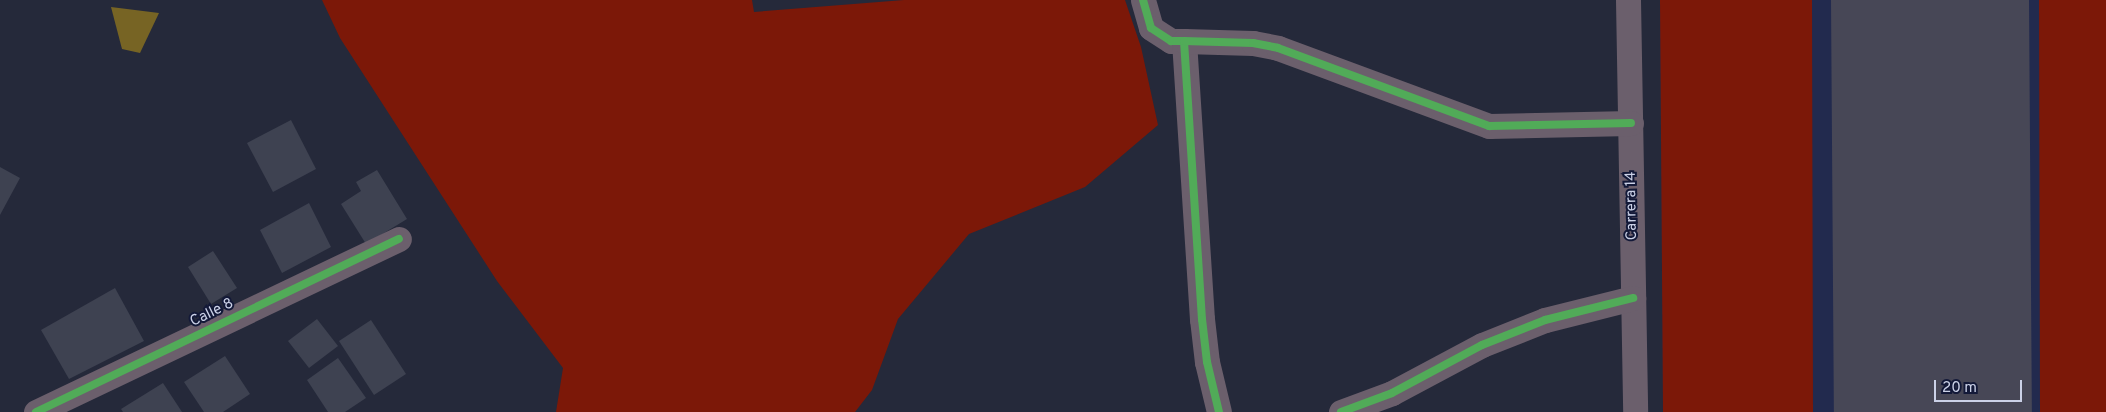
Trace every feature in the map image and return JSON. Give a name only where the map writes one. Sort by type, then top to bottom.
[{"type":"street","points":[[1143,0],[1151,28],[1171,41],[1253,43],[1278,48],[1489,126],[1631,123]]},
{"type":"street","name":"Carrera 14","points":[[1628,0],[1634,412]]},
{"type":"street","points":[[1184,41],[1202,319],[1207,362],[1219,412]]},
{"type":"street","name":"Calle 8","points":[[36,412],[399,239]]},
{"type":"street","points":[[1341,412],[1392,393],[1482,345],[1545,320],[1633,298]]},
{"type":"shaded area","points":[[322,0],[752,0],[754,12],[904,0],[1125,0],[1141,47],[1158,125],[1085,187],[969,234],[898,319],[872,390],[855,412],[556,412],[563,368],[497,281],[340,38]]},
{"type":"shaded area","points":[[1660,0],[2106,0],[2106,412],[1663,412]]},
{"type":"shaded area","points":[[1660,0],[1812,0],[1813,412],[1663,412]]},
{"type":"shaded area","points":[[2039,0],[2106,0],[2106,412],[2040,412]]},
{"type":"shaded area","points":[[111,7],[159,13],[140,53],[122,49]]},
{"type":"building","points":[[291,120],[316,169],[273,192],[247,143]]},
{"type":"building","points":[[0,167],[20,178],[0,215]]},
{"type":"building","points":[[377,170],[407,219],[366,244],[341,204],[361,191],[356,182]]},
{"type":"building","points":[[309,203],[331,247],[282,273],[260,230]]},
{"type":"building","points":[[213,251],[237,288],[211,304],[188,267]]},
{"type":"building","points":[[115,288],[144,341],[69,379],[41,330]]},
{"type":"building","points":[[317,319],[338,346],[309,368],[288,341]]},
{"type":"building","points":[[371,320],[406,374],[374,395],[339,341]]},
{"type":"building","points":[[225,356],[250,394],[223,412],[204,412],[184,382]]},
{"type":"building","points":[[338,358],[366,398],[345,412],[328,412],[307,380]]},
{"type":"building","points":[[163,383],[182,412],[123,412],[121,409]]},
{"type":"runway","points":[[1930,0],[1933,412]]},
{"type":"cycle path","points":[[1143,0],[1151,28],[1171,41],[1184,41],[1202,319],[1207,362],[1219,412]]},
{"type":"cycle path","points":[[1184,41],[1253,43],[1278,48],[1489,126],[1631,123]]},
{"type":"cycle path","points":[[36,412],[399,239]]},
{"type":"cycle path","points":[[1341,412],[1392,393],[1482,345],[1545,320],[1633,298]]}]
